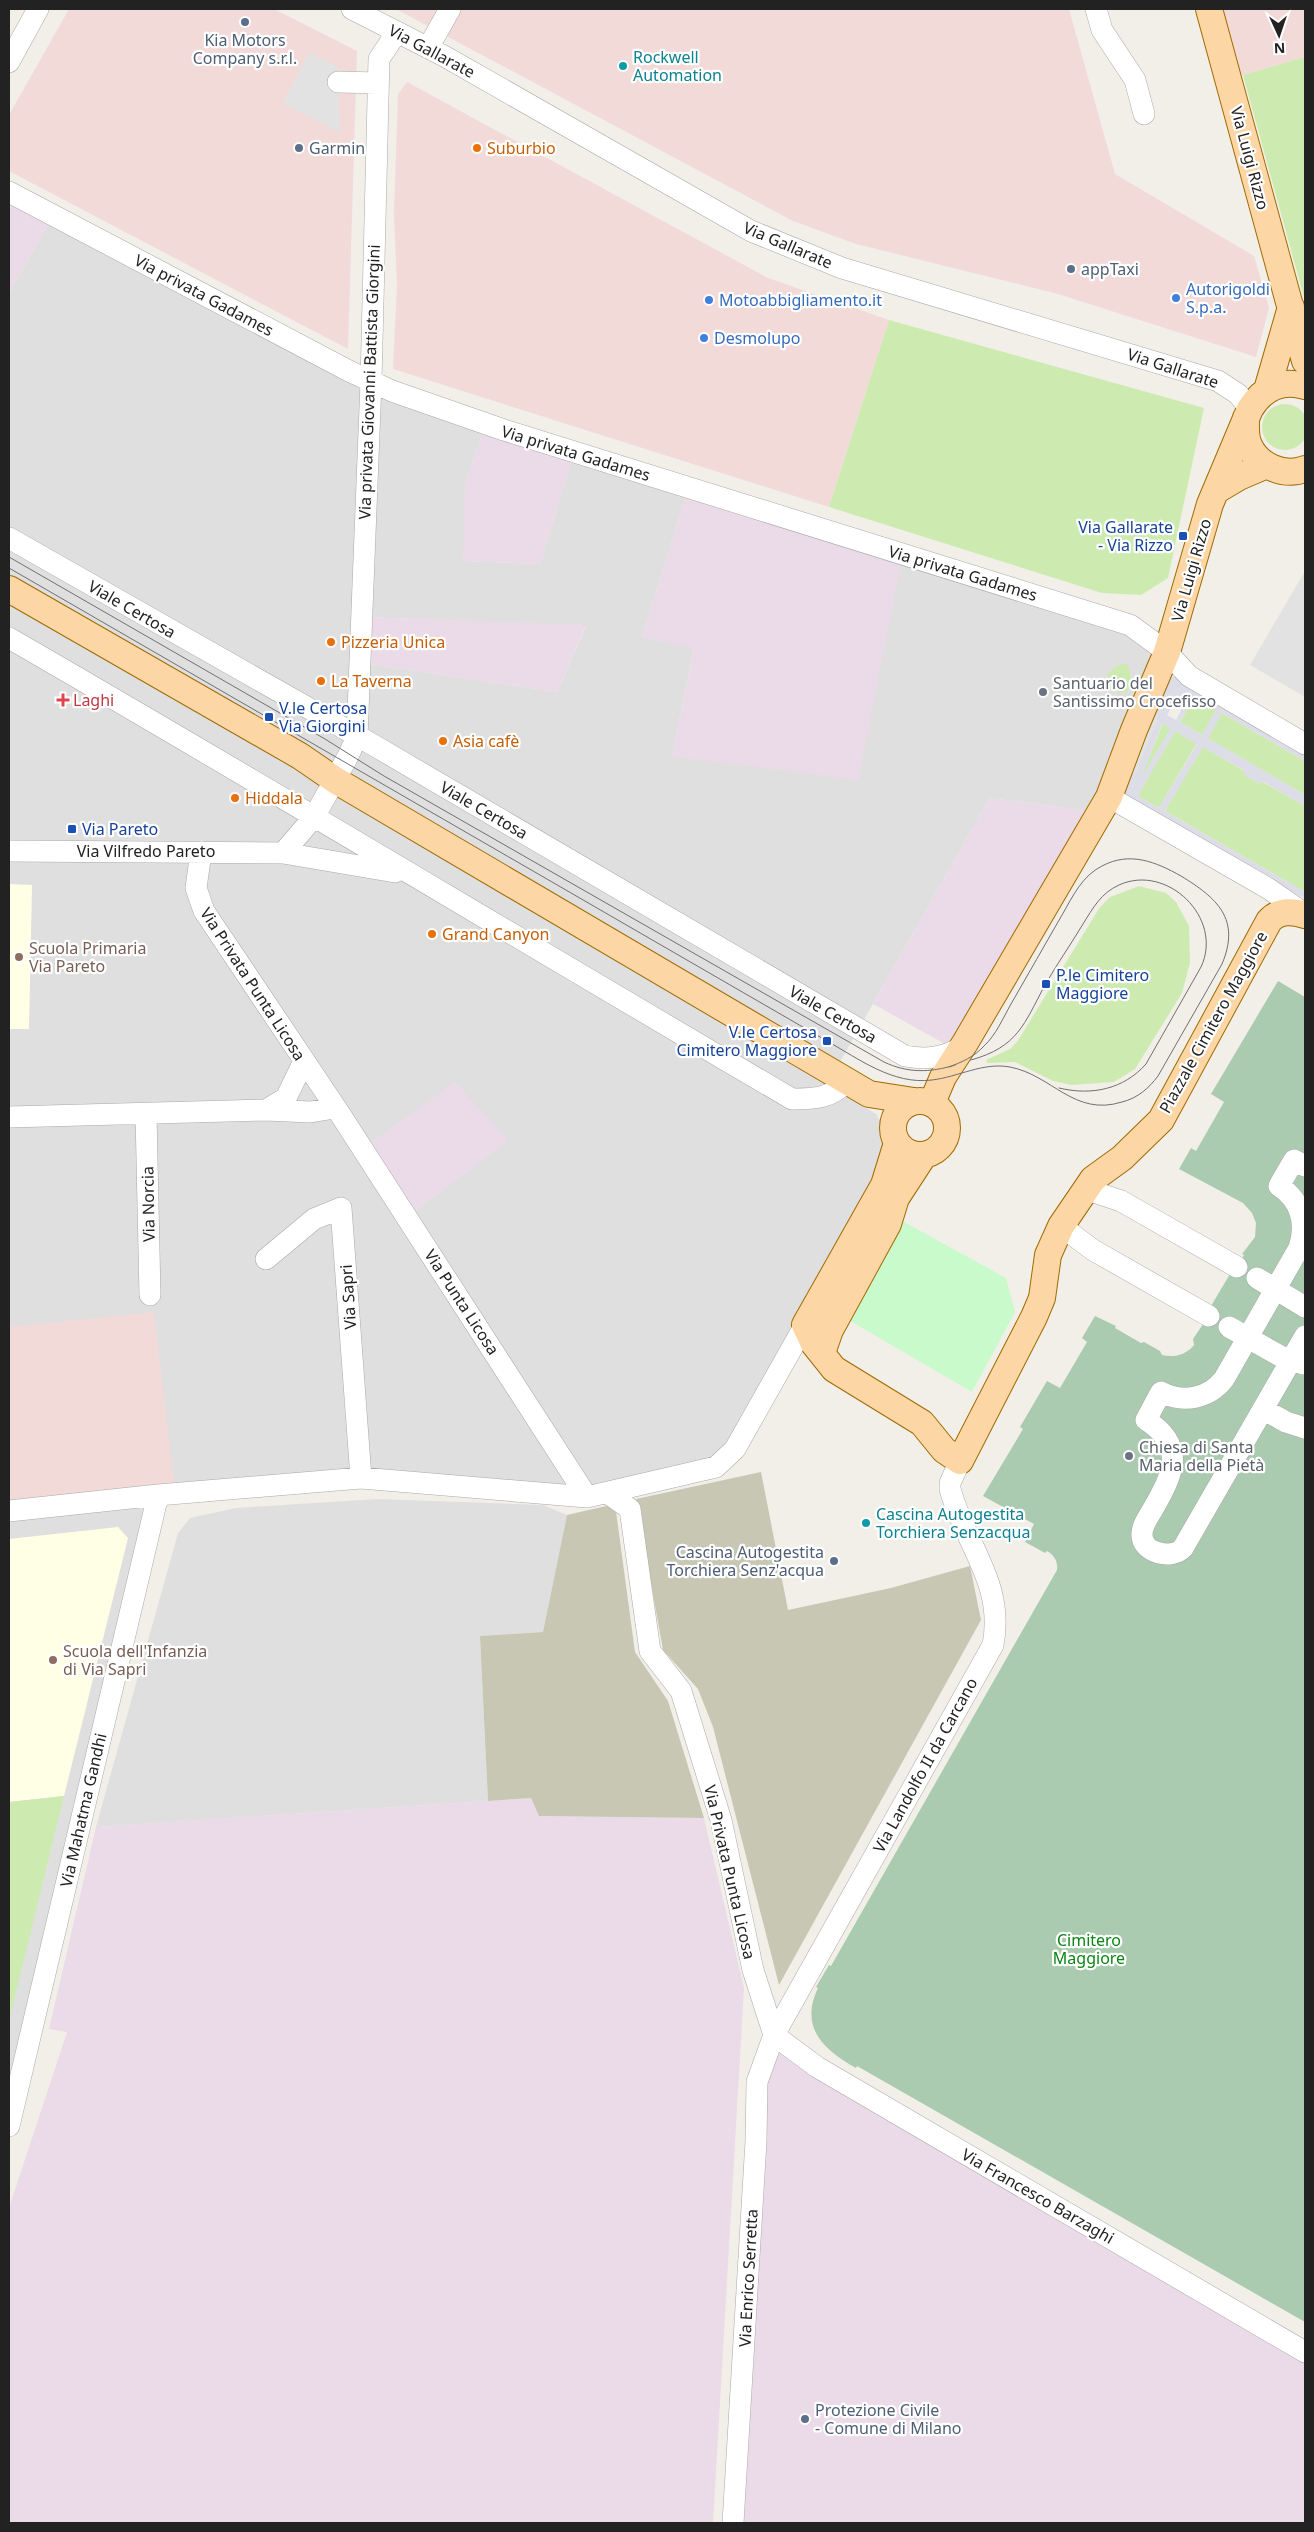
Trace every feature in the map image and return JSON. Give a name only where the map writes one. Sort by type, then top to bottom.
[{"type":"main road","name":"Via Luigi Rizzo","points":[[1209,9],[1298,315],[1305,361]]},
{"type":"main road","points":[[1267,390],[1298,315]]},
{"type":"main road","points":[[1305,386],[1278,385],[1267,390],[1257,398],[1248,414],[1246,432],[1249,445],[1256,457],[1267,466],[1289,472],[1305,469]]},
{"type":"main road","name":"Via Luigi Rizzo","points":[[1166,652],[1210,504],[1248,414]]},
{"type":"main road","points":[[1217,490],[1239,477],[1267,466]]},
{"type":"main road","points":[[9,589],[300,756],[335,780],[859,1088],[923,1102],[940,1110],[946,1118],[947,1134],[938,1148],[924,1155],[896,1198],[888,1224],[830,1330],[822,1353]]},
{"type":"main road","points":[[955,1472],[944,1450],[922,1423],[834,1368],[814,1344],[805,1325],[884,1185],[899,1111],[923,1102],[943,1077],[1109,797],[1166,652]]},
{"type":"main road","name":"Piazzale Cimitero Maggiore","points":[[955,1472],[1034,1317],[1042,1298],[1048,1255],[1062,1226],[1085,1189],[1093,1179],[1122,1158],[1161,1120],[1269,921],[1274,916],[1286,912],[1305,914]]},
{"type":"main road","points":[[859,1088],[912,1154],[924,1155]]},
{"type":"street","points":[[9,62],[38,9]]},
{"type":"street","name":"Via Gallarate","points":[[352,9],[428,48],[751,231],[842,268],[1218,381],[1238,394],[1248,414]]},
{"type":"street","points":[[428,48],[450,9]]},
{"type":"street","points":[[1096,9],[1102,30],[1135,80],[1144,114]]},
{"type":"street","name":"Via privata Giovanni Battista Giorgini","points":[[357,737],[371,382],[379,59],[397,32]]},
{"type":"street","points":[[338,82],[378,83]]},
{"type":"street","name":"Via privata Gadames","points":[[9,192],[371,382],[504,430],[1130,625],[1166,652]]},
{"type":"street","name":"Viale Certosa","points":[[9,538],[357,737],[905,1056],[931,1058],[950,1054],[962,1047]]},
{"type":"street","points":[[9,638],[278,794],[408,874],[792,1099],[813,1099],[859,1088]]},
{"type":"street","points":[[1166,652],[1189,676],[1305,744]]},
{"type":"street","points":[[284,853],[314,817],[357,737]]},
{"type":"street","name":"Piazzale Cimitero Maggiore","points":[[1109,797],[1269,889],[1305,914]]},
{"type":"street","name":"Via Vilfredo Pareto","points":[[9,851],[284,853]]},
{"type":"street","name":"Via Privata Punta Licosa","points":[[201,852],[196,888],[204,911],[335,1108]]},
{"type":"street","points":[[284,853],[408,874]]},
{"type":"street","points":[[266,1110],[286,1098],[304,1060]]},
{"type":"street","points":[[9,1118],[266,1110],[310,1112],[335,1108]]},
{"type":"street","name":"Via Punta Licosa","points":[[335,1108],[597,1495]]},
{"type":"street","name":"Via Norcia","points":[[146,1114],[150,1294]]},
{"type":"street","points":[[1305,1166],[1294,1160],[1279,1186],[1295,1201],[1301,1214],[1304,1228],[1299,1248],[1224,1378],[1214,1389],[1201,1396],[1187,1399],[1161,1392],[1146,1420],[1166,1436],[1171,1448],[1173,1461],[1168,1484],[1143,1528],[1142,1538],[1148,1546],[1166,1555],[1176,1554],[1183,1548],[1263,1409],[1299,1361],[1305,1336]]},
{"type":"street","points":[[1085,1189],[1121,1201],[1237,1267]]},
{"type":"street","name":"Via Sapri","points":[[266,1259],[314,1220],[341,1208],[361,1478]]},
{"type":"street","points":[[1062,1226],[1093,1250],[1209,1316]]},
{"type":"street","points":[[1257,1278],[1305,1307]]},
{"type":"street","points":[[9,1511],[158,1495],[361,1478],[597,1495],[716,1467],[726,1460],[735,1449],[805,1325]]},
{"type":"street","points":[[1229,1327],[1282,1357],[1299,1361]]},
{"type":"street","points":[[1263,1409],[1286,1422],[1305,1428]]},
{"type":"street","name":"Via Landolfo II da Carcano","points":[[774,2035],[993,1645],[996,1627],[996,1608],[989,1580],[953,1497],[955,1472]]},
{"type":"street","name":"Via Mahatma Gandhi","points":[[9,2126],[158,1495]]},
{"type":"street","name":"Via Privata Punta Licosa","points":[[597,1495],[630,1509],[650,1651],[681,1691],[721,1820],[753,1970],[774,2035]]},
{"type":"street","name":"Via Francesco Barzaghi","points":[[774,2035],[817,2066],[1305,2352]]},
{"type":"street","name":"Via Enrico Serretta","points":[[733,2523],[756,2141],[757,2082],[774,2035]]},
{"type":"shaded area","points":[[69,9],[274,9],[357,51],[348,349],[9,171],[9,115]]},
{"type":"shaded area","points":[[396,9],[1069,9],[1115,174],[1254,256],[1269,308],[1256,357],[1058,294],[856,244],[793,221]]},
{"type":"shaded area","points":[[1210,9],[1305,9],[1305,57],[1229,79]]},
{"type":"shaded area","points":[[309,52],[338,67],[340,133],[283,103]]},
{"type":"shaded area","points":[[407,82],[768,278],[889,320],[829,507],[393,369],[397,286],[394,213],[398,94]]},
{"type":"shaded area","points":[[9,195],[52,218],[9,293]]},
{"type":"shaded area","points":[[52,218],[368,384],[358,718],[335,777],[9,586],[9,293]]},
{"type":"shaded area","points":[[374,386],[485,425],[465,486],[464,561],[540,564],[574,453],[688,490],[642,637],[694,648],[672,756],[902,558],[1129,628],[1165,655],[1098,812],[990,798],[836,1069],[338,779],[363,663],[557,692],[586,626],[364,617]]},
{"type":"shaded area","points":[[485,425],[574,453],[540,564],[463,561],[465,486]]},
{"type":"shaded area","points":[[688,490],[902,558],[858,780],[672,756],[694,649],[642,637]]},
{"type":"shaded area","points":[[1305,571],[1305,697],[1250,665]]},
{"type":"shaded area","points":[[9,591],[333,780],[282,851],[9,848]]},
{"type":"shaded area","points":[[364,617],[586,625],[557,692],[363,663]]},
{"type":"shaded area","points":[[1172,677],[1180,677],[1305,751],[1305,761],[1222,713],[1208,738],[1305,795],[1305,806],[1262,781],[1260,784],[1244,775],[1245,771],[1203,747],[1165,811],[1305,892],[1305,899],[1114,790],[1129,775],[1136,772],[1157,720],[1148,702],[1165,681]],"holes":[[[1191,697],[1216,710],[1202,735],[1180,722],[1190,704]],[[1185,698],[1185,703],[1176,720],[1167,715],[1174,703]],[[1162,724],[1170,729],[1142,777]],[[1175,731],[1197,744],[1159,808],[1138,796]]]},
{"type":"shaded area","points":[[1148,702],[1157,720],[1136,772],[1129,775]]},
{"type":"shaded area","points":[[336,781],[876,1114],[882,1125],[885,1158],[725,1458],[588,1495],[409,1215],[507,1141],[364,1147],[207,909],[203,855],[283,855]]},
{"type":"shaded area","points":[[990,798],[1098,812],[969,1031],[947,1045],[873,1004]]},
{"type":"shaded area","points":[[9,853],[198,854],[193,879],[585,1495],[360,1476],[175,1491],[9,1327]]},
{"type":"shaded area","name":"Scuola Primaria Via Pareto","points":[[9,884],[32,885],[29,1029],[9,1029]]},
{"type":"shaded area","points":[[455,1082],[508,1141],[409,1215],[364,1147]]},
{"type":"shaded area","points":[[154,1312],[175,1491],[9,1509],[9,1327]]},
{"type":"shaded area","points":[[761,1472],[788,1610],[891,1588],[970,1566],[981,1620],[779,1985],[713,1727],[698,1689],[663,1650],[636,1499]]},
{"type":"shaded area","points":[[158,1495],[9,2126],[9,1511]]},
{"type":"shaded area","points":[[378,1499],[543,1505],[567,1515],[543,1632],[480,1636],[488,1801],[96,1827],[178,1533],[190,1518],[236,1508]]},
{"type":"shaded area","points":[[615,1504],[635,1652],[668,1701],[704,1818],[539,1816],[531,1798],[488,1801],[480,1636],[543,1632],[567,1515]]},
{"type":"shaded area","name":"Scuola dell'Infanzia di Via Sapri","points":[[118,1527],[128,1538],[64,1796],[9,1802],[9,1539]]},
{"type":"shaded area","points":[[531,1798],[539,1816],[704,1818],[744,1988],[713,2523],[9,2523],[9,2208],[67,2032],[49,2029],[96,1827]]},
{"type":"shaded area","points":[[777,2045],[1305,2359],[1305,2523],[742,2523],[766,2072]]},
{"type":"green space","points":[[1305,57],[1305,301],[1243,75]]},
{"type":"green space","points":[[889,320],[1204,408],[1168,578],[1141,595],[1102,593],[829,507]]},
{"type":"green space","points":[[1285,404],[1298,408],[1304,414],[1308,427],[1304,440],[1298,446],[1285,450],[1272,446],[1266,440],[1262,427],[1266,414],[1272,408]]},
{"type":"green space","points":[[1128,664],[1132,681],[1127,692],[1118,693],[1102,685],[1115,667]]},
{"type":"green space","points":[[1191,696],[1217,710],[1202,735],[1180,722],[1190,704]]},
{"type":"green space","points":[[1222,713],[1305,761],[1305,795],[1207,738]]},
{"type":"green space","points":[[1163,723],[1171,728],[1138,785]]},
{"type":"green space","points":[[1175,731],[1197,743],[1159,808],[1137,796]]},
{"type":"green space","points":[[1202,746],[1246,772],[1244,774],[1260,784],[1261,781],[1305,806],[1305,892],[1165,811]]},
{"type":"green space","points":[[1139,886],[1166,893],[1176,902],[1189,926],[1190,963],[1182,993],[1135,1069],[1114,1082],[1071,1085],[1053,1081],[1015,1062],[987,1063],[986,1060],[1010,1049],[1017,1042],[1100,907],[1110,897]]},
{"type":"green space","name":"Cimitero Maggiore","points":[[1278,981],[1305,997],[1305,2322],[857,2066],[856,2068],[844,2061],[834,2054],[818,2036],[813,2026],[811,2015],[818,1988],[816,1987],[829,1965],[831,1966],[1057,1570],[1056,1561],[1052,1554],[1047,1551],[1045,1553],[1025,1542],[1034,1524],[983,1496],[1023,1429],[1020,1427],[1047,1381],[1060,1388],[1087,1342],[1082,1338],[1095,1316],[1116,1326],[1115,1328],[1141,1343],[1144,1342],[1160,1351],[1162,1355],[1180,1355],[1191,1348],[1194,1345],[1193,1339],[1214,1308],[1211,1306],[1244,1255],[1242,1254],[1255,1237],[1256,1223],[1252,1213],[1243,1203],[1179,1169],[1191,1148],[1196,1151],[1224,1102],[1211,1094]]},
{"type":"green space","points":[[875,1206],[1006,1278],[1015,1312],[972,1392],[823,1305]]},
{"type":"green space","points":[[64,1796],[9,2021],[9,1802]]},
{"type":"tram line","points":[[9,557],[325,739],[384,776],[884,1062],[893,1066],[919,1071],[955,1065]]},
{"type":"tram line","points":[[9,568],[851,1055],[890,1075],[904,1079],[932,1080],[980,1068],[1000,1066],[1025,1071],[1077,1100],[1090,1104],[1105,1105],[1133,1098],[1147,1088],[1158,1076],[1222,964],[1229,934],[1227,922],[1222,911],[1215,902],[1194,884],[1162,866],[1133,859],[1123,859],[1102,866],[1089,875],[1074,894],[992,1037],[972,1056],[949,1067]]},
{"type":"tram line","points":[[971,1060],[987,1055],[999,1048],[1010,1041],[1018,1032],[1090,912],[1107,892],[1119,885],[1137,880],[1155,882],[1172,888],[1187,899],[1198,914],[1205,930],[1206,949],[1201,967],[1146,1064],[1137,1073],[1118,1085],[1095,1091],[1059,1088]]},
{"type":"place","name":"Kia Motors Company s.r.l.","points":[[245,22]]},
{"type":"place","name":"Rockwell Automation","points":[[623,66]]},
{"type":"place","name":"Garmin","points":[[299,148]]},
{"type":"place","name":"Suburbio","points":[[477,148]]},
{"type":"place","name":"appTaxi","points":[[1071,269]]},
{"type":"place","name":"Autorigoldi S.p.a.","points":[[1176,298]]},
{"type":"place","name":"Motoabbigliamento.it","points":[[709,300]]},
{"type":"place","name":"Desmolupo","points":[[704,338]]},
{"type":"place","name":"Via Gallarate - Via Rizzo","points":[[1183,536]]},
{"type":"place","name":"Pizzeria Unica","points":[[331,642]]},
{"type":"place","name":"La Taverna","points":[[321,681]]},
{"type":"place","name":"Santuario del Santissimo Crocefisso","points":[[1043,692]]},
{"type":"place","name":"Laghi","points":[[63,700]]},
{"type":"place","name":"V.le Certosa Via Giorgini","points":[[269,717]]},
{"type":"place","name":"Asia cafè","points":[[443,741]]},
{"type":"place","name":"Hiddala","points":[[235,798]]},
{"type":"place","name":"Via Pareto","points":[[72,829]]},
{"type":"place","name":"Grand Canyon","points":[[432,934]]},
{"type":"place","name":"Scuola Primaria Via Pareto","points":[[19,957]]},
{"type":"place","name":"P.le Cimitero Maggiore","points":[[1046,984]]},
{"type":"place","name":"V.le Certosa Cimitero Maggiore","points":[[827,1041]]},
{"type":"place","name":"Chiesa di Santa Maria della Pietà","points":[[1129,1456]]},
{"type":"place","name":"Cascina Autogestita Torchiera Senzacqua","points":[[866,1523]]},
{"type":"place","name":"Cascina Autogestita Torchiera Senz'acqua","points":[[834,1561]]},
{"type":"place","name":"Scuola dell'Infanzia di Via Sapri","points":[[53,1660]]},
{"type":"place","name":"Protezione Civile - Comune di Milano","points":[[805,2419]]}]
